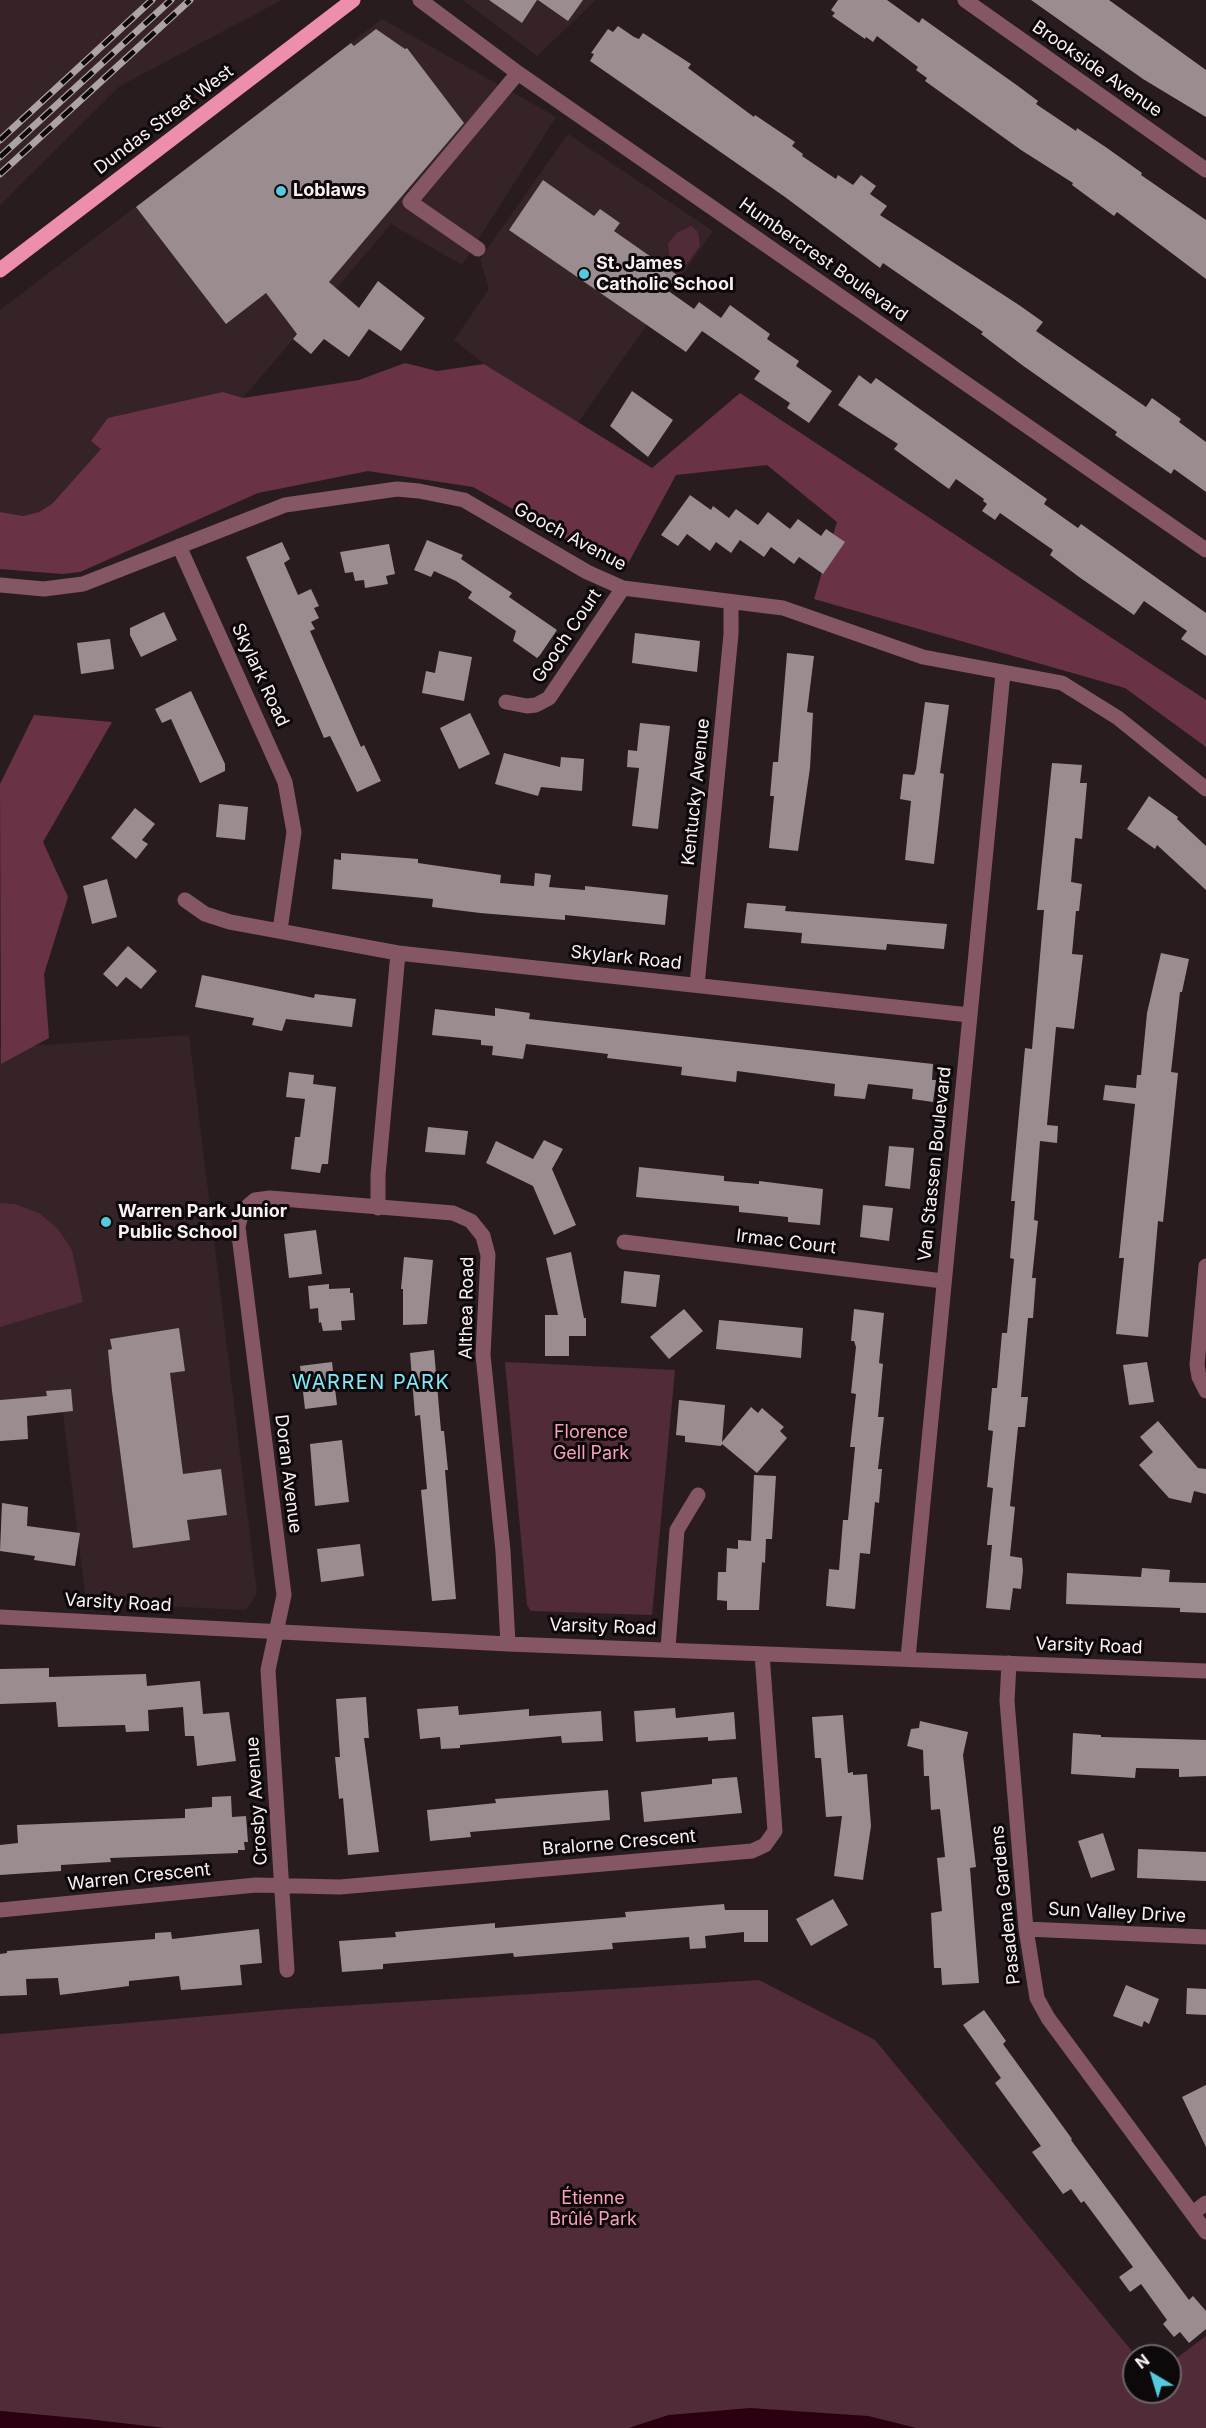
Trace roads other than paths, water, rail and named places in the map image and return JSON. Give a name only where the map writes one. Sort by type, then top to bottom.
[{"type":"main road","name":"Dundas Street West","points":[[0,270],[353,0]]},
{"type":"street","name":"Humbercrest Boulevard","points":[[420,0],[518,73],[1206,550]]},
{"type":"street","name":"Brookside Avenue","points":[[965,0],[1206,170]]},
{"type":"street","points":[[478,249],[410,202],[518,73]]},
{"type":"street","name":"Gooch Avenue","points":[[0,585],[44,589],[83,584],[285,505],[397,489],[419,491],[465,500],[586,572],[623,588],[783,608],[923,657],[1062,683],[1118,718],[1206,789]]},
{"type":"street","name":"Skylark Road","points":[[180,546],[285,782],[294,832],[280,930]]},
{"type":"street","name":"Gooch Court","points":[[506,702],[531,706],[549,698],[623,588]]},
{"type":"street","name":"Kentucky Avenue","points":[[697,985],[731,634],[731,603]]},
{"type":"street","name":"Van Stassen Boulevard","points":[[908,1658],[1004,673]]},
{"type":"street","name":"Skylark Road","points":[[185,900],[205,914],[219,919],[398,953],[969,1015]]},
{"type":"street","points":[[378,1208],[379,1163],[398,953]]},
{"type":"street","name":"Doran Avenue","points":[[275,1630],[284,1595],[239,1222],[246,1207],[265,1198],[378,1208]]},
{"type":"street","name":"Althea Road","points":[[378,1208],[460,1215],[476,1226],[486,1242],[488,1255],[483,1355],[503,1551],[508,1644]]},
{"type":"street","name":"Irmac Court","points":[[624,1242],[943,1281]]},
{"type":"street","points":[[1206,1266],[1197,1365],[1199,1377],[1206,1391]]},
{"type":"street","points":[[668,1648],[677,1530],[698,1495]]},
{"type":"street","name":"Varsity Road","points":[[0,1617],[508,1644],[668,1648],[762,1654],[1206,1671]]},
{"type":"street","name":"Crosby Avenue","points":[[275,1630],[268,1670],[282,1856],[281,1886],[287,1970]]},
{"type":"street","name":"Bralorne Crescent","points":[[281,1886],[340,1887],[752,1851],[765,1845],[775,1831],[762,1654]]},
{"type":"street","name":"Pasadena Gardens","points":[[1009,1663],[1007,1701],[1026,1929],[1032,1979],[1037,1998],[1048,2018],[1206,2232]]},
{"type":"street","name":"Warren Crescent","points":[[0,1910],[256,1885],[281,1886]]},
{"type":"street","name":"Sun Valley Drive","points":[[1026,1929],[1206,1937]]},
{"type":"street","points":[[1193,2213],[1206,2202]]},
{"type":"railway","points":[[0,140],[152,0]]},
{"type":"railway","points":[[0,157],[171,0]]},
{"type":"railway","points":[[0,174],[190,0]]},
{"type":"place","name":"Loblaws","points":[[281,191]]},
{"type":"place","name":"St. James Catholic School","points":[[584,274]]},
{"type":"place","name":"Warren Park Junior Public School","points":[[106,1222]]},
{"type":"district","name":"WARREN PARK","points":[[371,1383]]},
{"type":"park label","name":"Florence Gell Park","points":[[591,1443]]},
{"type":"park label","name":"Étienne Brûlé Park","points":[[593,2209]]}]
